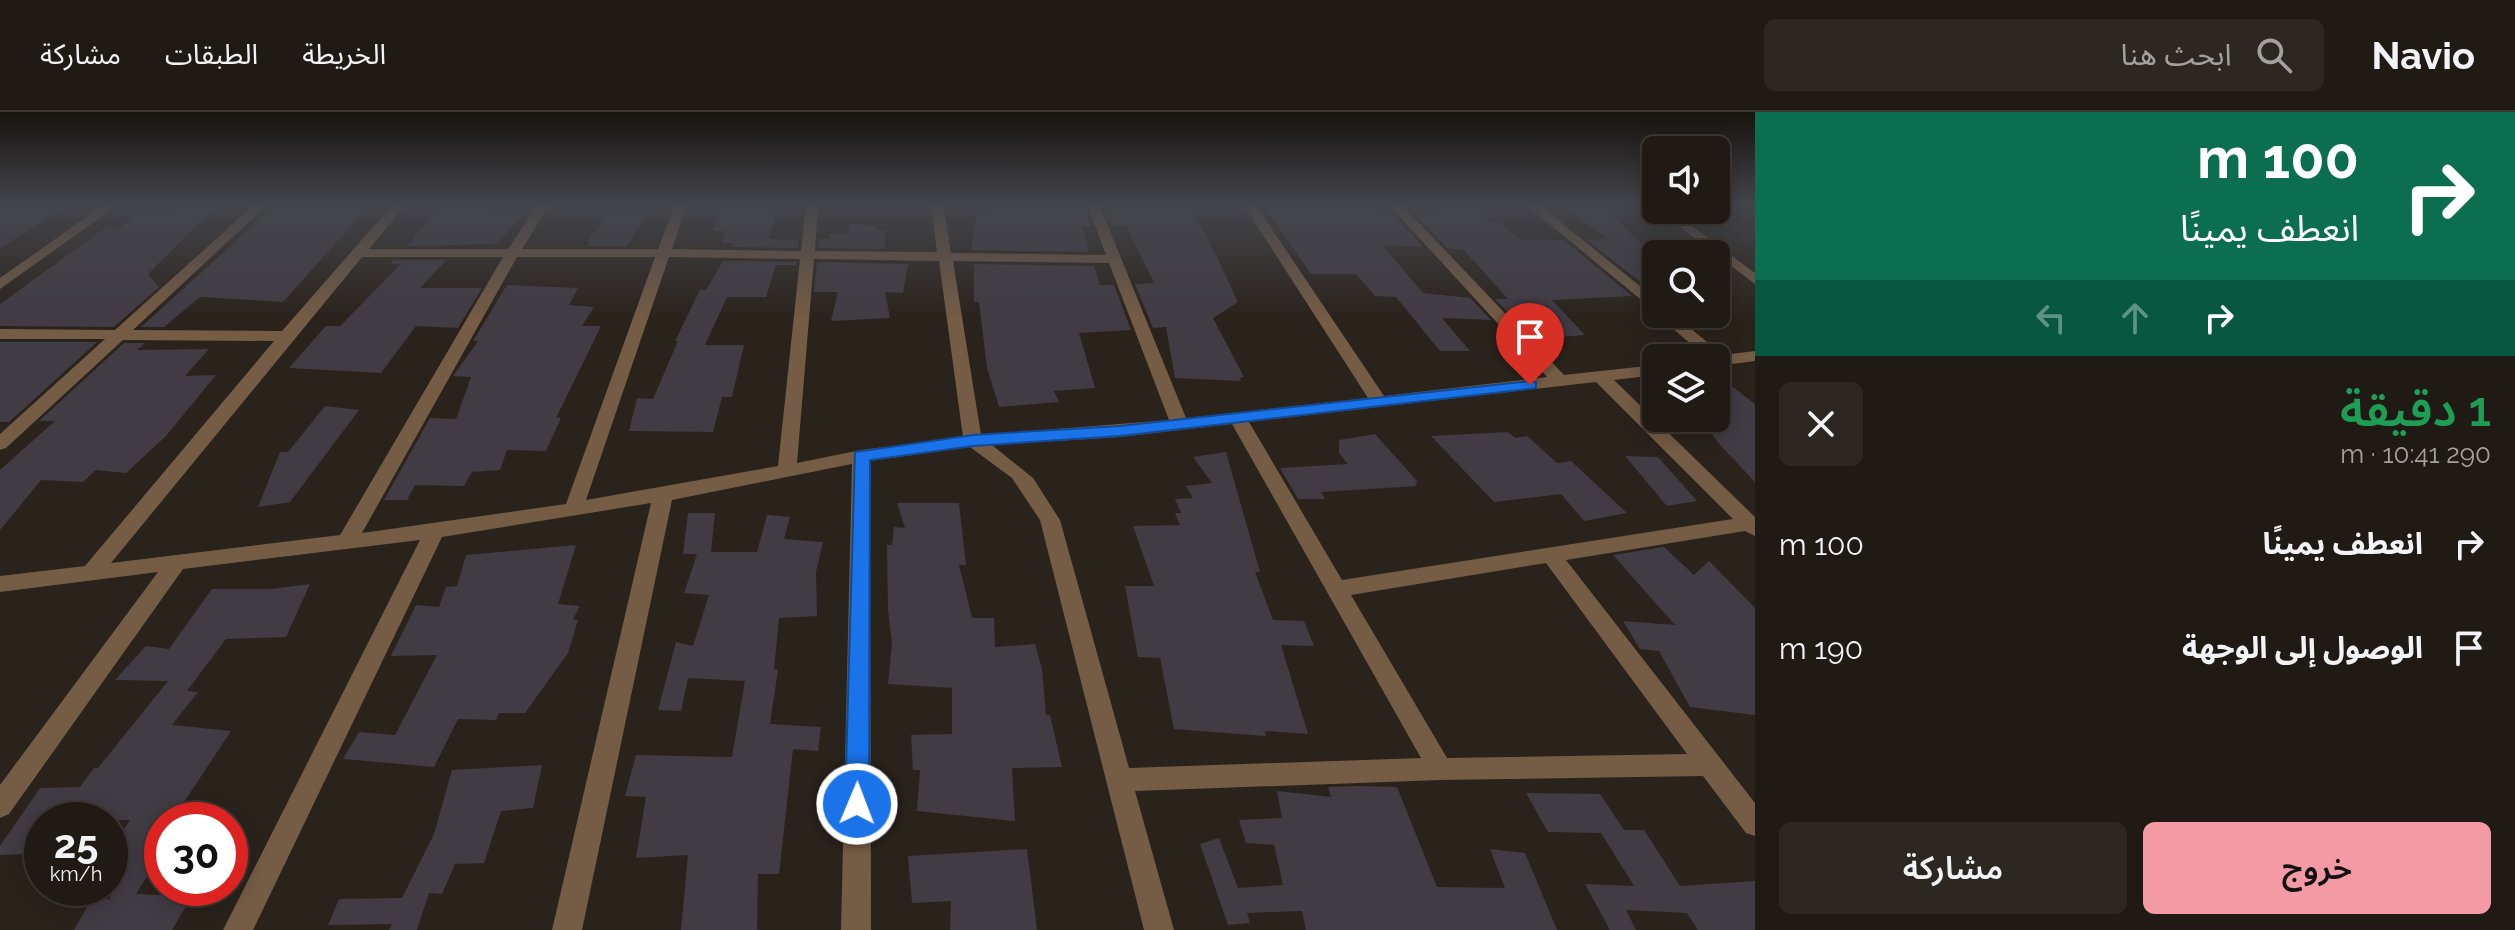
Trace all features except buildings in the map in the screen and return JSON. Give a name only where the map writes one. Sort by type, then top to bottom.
[{"type":"street","points":[[0,285],[60,242]]},
{"type":"street","points":[[0,444],[220,242]]},
{"type":"street","points":[[92,572],[367,242]]},
{"type":"street","points":[[345,544],[519,242]]},
{"type":"street","points":[[574,508],[667,242]]},
{"type":"street","points":[[787,470],[809,242]]},
{"type":"street","points":[[942,242],[973,441],[1014,468],[1034,488],[1050,520],[1159,930]]},
{"type":"street","points":[[1107,242],[1179,424]]},
{"type":"street","points":[[1274,242],[1378,400]]},
{"type":"street","points":[[1430,242],[1561,382]]},
{"type":"street","points":[[1577,242],[1642,295]]},
{"type":"street","points":[[1705,242],[1755,280]]},
{"type":"street","points":[[358,253],[663,253],[1113,259]]},
{"type":"street","points":[[1680,328],[1698,344]]},
{"type":"street","points":[[0,334],[286,336]]},
{"type":"street","points":[[1730,360],[1754,357]]},
{"type":"street","points":[[0,584],[435,531],[663,495],[861,456],[973,441],[1120,431],[1642,372]]},
{"type":"street","points":[[1602,378],[1752,526]]},
{"type":"street","points":[[1237,417],[1440,769]]},
{"type":"street","points":[[856,930],[861,456]]},
{"type":"street","points":[[567,930],[663,495]]},
{"type":"street","points":[[1337,589],[1752,526]]},
{"type":"street","points":[[238,930],[435,531]]},
{"type":"street","points":[[1551,555],[1755,824]]},
{"type":"street","points":[[0,806],[176,563]]},
{"type":"street","points":[[1121,780],[1440,769],[1710,765]]},
{"type":"route","points":[[857,804],[861,456],[973,441],[1120,431],[1530,385]]}]
